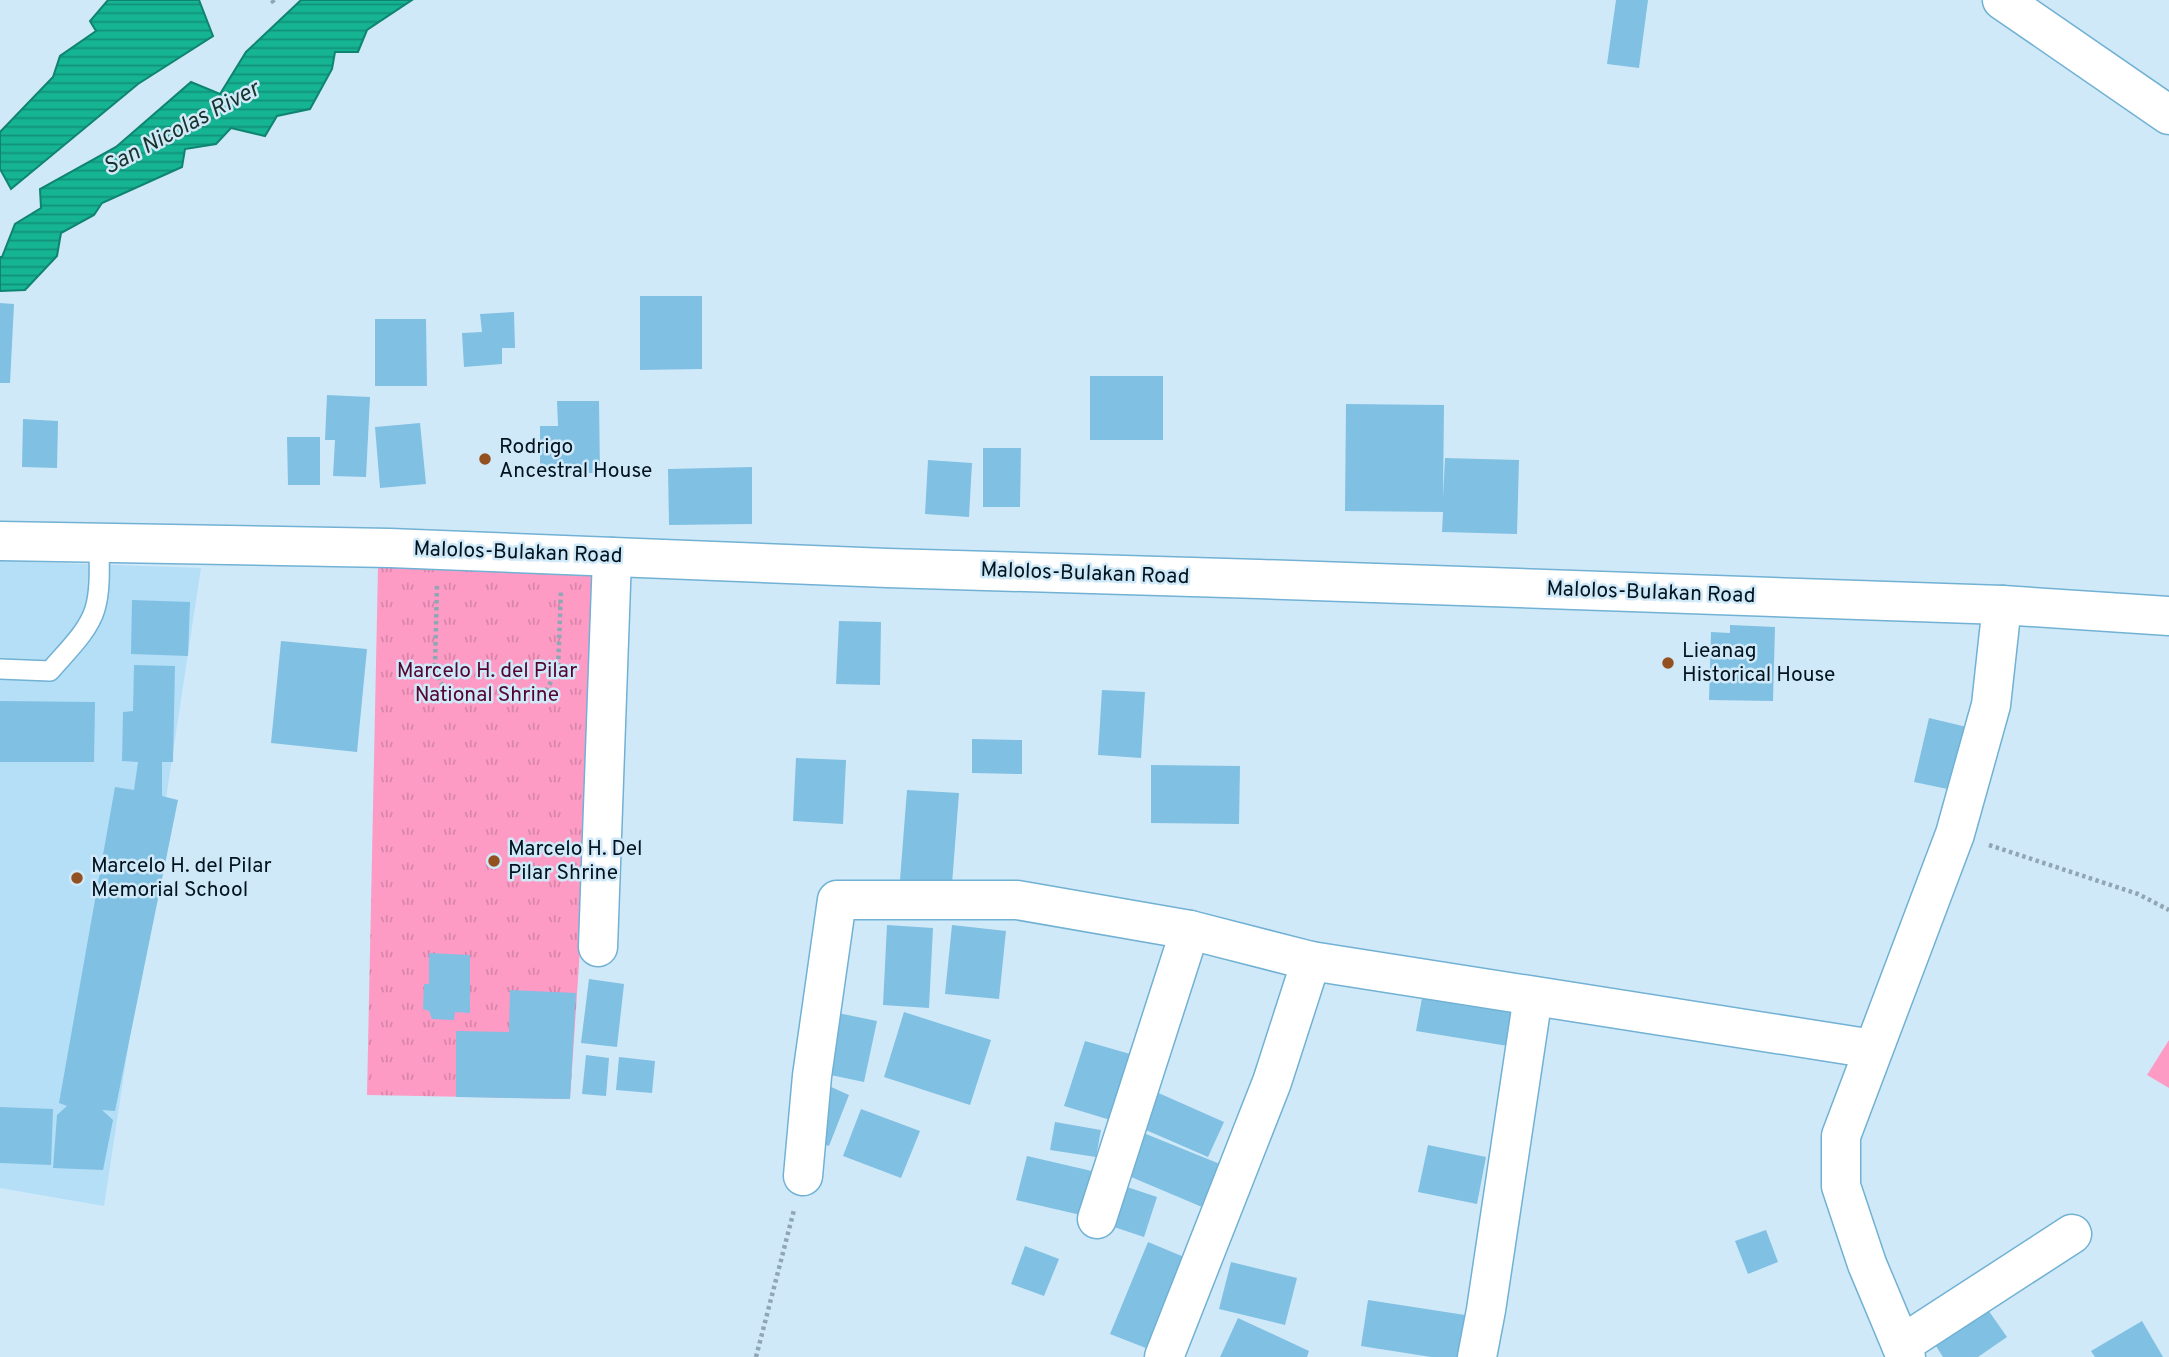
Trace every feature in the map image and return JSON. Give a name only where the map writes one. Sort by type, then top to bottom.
[{"type":"street","points":[[2002,0],[2169,115]]},
{"type":"street","name":"Malolos-Bulakan Road","points":[[0,541],[563,554],[900,569],[2002,606],[2169,616]]},
{"type":"street","points":[[598,947],[612,557]]},
{"type":"street","points":[[2002,606],[1991,705],[1955,834],[1841,1136],[1841,1186],[1867,1264],[1903,1351],[2072,1234]]},
{"type":"street","points":[[803,1176],[812,1076],[837,900],[1017,900],[1190,930],[1311,961],[1872,1049]]},
{"type":"street","points":[[1097,1219],[1190,930]]},
{"type":"street","points":[[1164,1357],[1272,1082],[1311,961]]},
{"type":"street","points":[[1477,1357],[1533,996]]},
{"type":"lane","points":[[0,669],[50,671],[73,645],[95,611],[99,543]]},
{"type":"path","points":[[438,550],[435,666],[439,681],[449,691]]},
{"type":"path","points":[[546,691],[558,669],[563,554]]},
{"type":"path","points":[[1955,834],[2138,894],[2169,910]]},
{"type":"path","points":[[756,1357],[803,1176]]},
{"type":"shaded area","name":"Marcelo H. del Pilar Memorial School","points":[[0,561],[201,568],[104,1206],[0,1188]]},
{"type":"green space","name":"Marcelo H. del Pilar National Shrine","points":[[378,567],[605,575],[570,1099],[367,1095]]},
{"type":"green space","points":[[2169,1040],[2169,1088],[2147,1075]]},
{"type":"water","points":[[108,0],[199,0],[213,36],[138,84],[11,189],[0,169],[0,132],[53,77],[60,56],[96,31],[90,21]]},
{"type":"water","name":"San Nicolas River","points":[[301,0],[412,0],[367,30],[358,52],[335,52],[332,69],[310,109],[277,116],[265,136],[231,128],[216,144],[185,149],[182,167],[102,203],[94,215],[61,233],[57,256],[25,290],[0,291],[0,257],[15,224],[41,208],[40,189],[116,147],[191,82],[220,94],[246,52]]},
{"type":"building","points":[[1616,0],[1648,0],[1639,68],[1607,64]]},
{"type":"building","points":[[640,296],[702,296],[702,369],[640,370]]},
{"type":"building","points":[[0,303],[14,304],[10,383],[0,383]]},
{"type":"building","points":[[514,312],[515,348],[502,348],[502,364],[464,367],[462,333],[482,332],[480,314]]},
{"type":"building","points":[[375,319],[426,319],[427,386],[375,386]]},
{"type":"building","points":[[1090,376],[1163,376],[1163,440],[1090,440]]},
{"type":"building","points":[[327,395],[370,397],[366,477],[333,476],[335,440],[325,440]]},
{"type":"building","points":[[557,401],[599,401],[600,473],[558,473],[558,466],[540,466],[540,426],[558,426]]},
{"type":"building","points":[[1346,404],[1444,405],[1443,498],[1445,458],[1519,460],[1517,534],[1442,532],[1443,512],[1345,511]]},
{"type":"building","points":[[23,419],[58,421],[57,468],[22,467]]},
{"type":"building","points":[[420,423],[426,484],[380,488],[375,427]]},
{"type":"building","points":[[287,437],[320,437],[320,485],[288,485]]},
{"type":"building","points":[[983,448],[1021,448],[1020,507],[983,507]]},
{"type":"building","points":[[928,460],[972,463],[969,517],[925,514]]},
{"type":"building","points":[[752,467],[752,524],[669,525],[668,469]]},
{"type":"building","points":[[132,600],[190,602],[188,656],[131,654]]},
{"type":"building","points":[[839,621],[881,622],[880,685],[836,684]]},
{"type":"building","points":[[1730,625],[1775,627],[1773,701],[1709,700],[1711,632],[1730,633]]},
{"type":"building","points":[[281,641],[367,649],[357,752],[271,743]]},
{"type":"building","points":[[134,665],[175,666],[173,762],[162,762],[162,796],[178,800],[115,1111],[102,1110],[113,1120],[103,1170],[53,1168],[57,1115],[67,1106],[59,1103],[115,787],[134,790],[138,762],[122,761],[123,712],[133,711]]},
{"type":"building","points":[[1102,690],[1145,692],[1141,758],[1098,755]]},
{"type":"building","points":[[0,701],[95,702],[94,762],[0,762]]},
{"type":"building","points":[[1929,718],[1971,728],[1957,791],[1914,782]]},
{"type":"building","points":[[972,739],[1022,740],[1022,774],[972,773]]},
{"type":"building","points":[[796,758],[846,760],[843,824],[793,821]]},
{"type":"building","points":[[1151,765],[1240,766],[1239,824],[1151,823]]},
{"type":"building","points":[[907,790],[959,793],[952,884],[900,880]]},
{"type":"building","points":[[887,925],[933,928],[929,1008],[883,1005]]},
{"type":"building","points":[[952,925],[1006,931],[999,999],[945,994]]},
{"type":"building","points":[[429,953],[470,955],[470,1013],[455,1012],[454,1020],[432,1019],[429,1011],[423,1009],[424,984],[429,984]]},
{"type":"building","points":[[589,979],[624,984],[617,1047],[581,1043]]},
{"type":"building","points":[[1424,987],[1516,1003],[1508,1046],[1416,1031]]},
{"type":"building","points":[[510,990],[576,993],[570,1099],[456,1097],[456,1031],[509,1032]]},
{"type":"building","points":[[833,1012],[877,1021],[864,1082],[821,1073]]},
{"type":"building","points":[[904,1012],[991,1040],[970,1105],[884,1077]]},
{"type":"building","points":[[1085,1041],[1137,1056],[1117,1122],[1064,1106]]},
{"type":"building","points":[[586,1055],[609,1058],[606,1096],[582,1094]]},
{"type":"building","points":[[619,1057],[655,1061],[652,1093],[616,1090]]},
{"type":"building","points":[[829,1086],[849,1095],[829,1146],[809,1138]]},
{"type":"building","points":[[1154,1091],[1224,1122],[1208,1157],[1139,1127]]},
{"type":"building","points":[[0,1107],[53,1109],[51,1165],[0,1163]]},
{"type":"building","points":[[861,1109],[920,1131],[901,1178],[843,1156]]},
{"type":"building","points":[[1055,1122],[1101,1130],[1096,1157],[1050,1150]]},
{"type":"building","points":[[1141,1132],[1220,1164],[1202,1207],[1124,1174]]},
{"type":"building","points":[[1428,1145],[1486,1157],[1477,1204],[1418,1192]]},
{"type":"building","points":[[1027,1156],[1096,1172],[1085,1216],[1016,1200]]},
{"type":"building","points":[[1124,1186],[1157,1197],[1144,1237],[1111,1226]]},
{"type":"building","points":[[1766,1230],[1778,1262],[1748,1274],[1735,1241]]},
{"type":"building","points":[[1148,1242],[1189,1259],[1151,1350],[1110,1334]]},
{"type":"building","points":[[1025,1246],[1059,1259],[1044,1296],[1011,1284]]},
{"type":"building","points":[[1231,1262],[1297,1278],[1285,1325],[1219,1309]]},
{"type":"building","points":[[1368,1300],[1465,1315],[1459,1357],[1431,1357],[1361,1346]]},
{"type":"building","points":[[1986,1307],[2007,1337],[1978,1357],[1943,1357],[1934,1343]]},
{"type":"building","points":[[1238,1318],[1309,1351],[1307,1357],[1220,1357]]},
{"type":"building","points":[[2142,1321],[2163,1357],[2095,1357],[2091,1351]]},
{"type":"place","name":"Rodrigo Ancestral House","points":[[485,459]]},
{"type":"place","name":"Lieanag Historical House","points":[[1668,663]]},
{"type":"place","name":"Marcelo H. Del Pilar Shrine","points":[[494,861]]},
{"type":"place","name":"Marcelo H. del Pilar Memorial School","points":[[77,878]]}]
